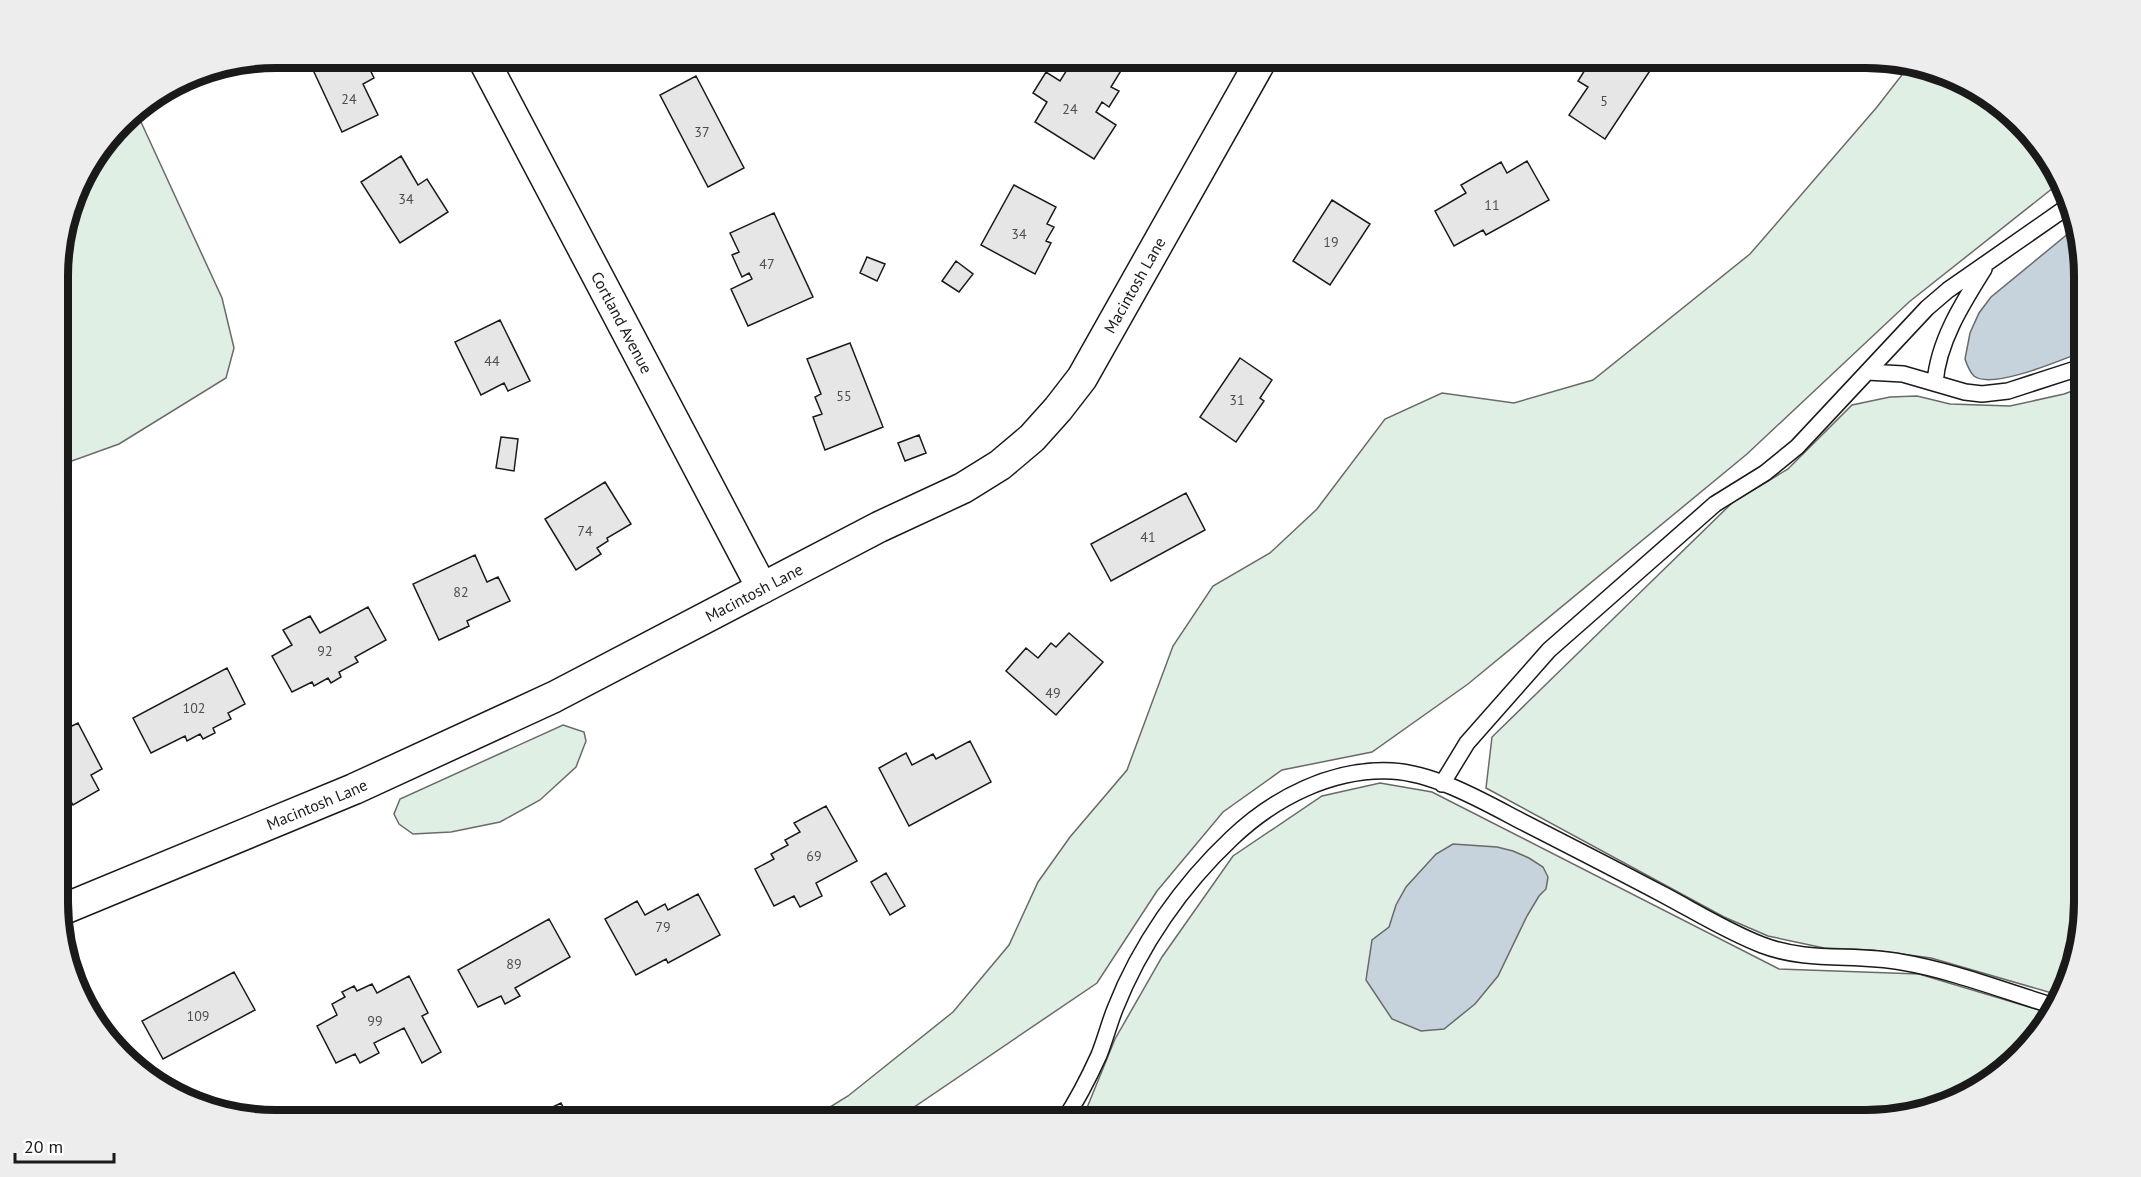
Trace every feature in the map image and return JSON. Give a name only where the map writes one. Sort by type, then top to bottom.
[{"type":"street","name":"Cortland Avenue","points":[[488,68],[762,588]]},
{"type":"street","name":"Macintosh Lane","points":[[68,906],[354,789],[544,702],[879,526],[963,488],[1000,465],[1032,438],[1058,410],[1082,378],[1257,68]]},
{"type":"lane","points":[[1442,784],[1467,743],[1550,650],[1714,504],[1765,473],[1797,447],[1927,308],[1948,290],[2062,210]]},
{"type":"lane","points":[[1935,383],[1936,363],[1950,330],[1987,264]]},
{"type":"lane","points":[[1867,372],[1903,374],[1965,392],[1982,394],[2008,391],[2074,370]]},
{"type":"lane","points":[[1071,1110],[1100,1053],[1115,1008],[1141,952],[1191,882],[1233,837],[1276,803],[1322,781],[1358,773],[1392,771],[1424,777],[1442,784],[1497,808],[1719,926],[1763,946],[1805,956],[1898,961],[1932,968],[2046,1003]]},
{"type":"green space","points":[[1904,72],[1957,89],[2003,119],[2022,138],[2053,188],[1909,302],[1747,454],[1468,684],[1372,752],[1282,770],[1223,812],[1157,891],[1097,983],[910,1110],[826,1110],[848,1096],[953,1012],[1009,945],[1038,882],[1070,837],[1127,770],[1173,646],[1213,586],[1270,553],[1317,509],[1385,419],[1442,393],[1514,403],[1593,380],[1750,254],[1877,107]]},
{"type":"green space","points":[[139,118],[222,298],[234,348],[226,378],[119,444],[68,462],[68,262],[72,235],[83,196],[103,160],[119,138]]},
{"type":"green space","points":[[2074,390],[2074,901],[2069,942],[2052,993],[1931,958],[1872,950],[1824,948],[1768,936],[1724,917],[1486,788],[1492,737],[1733,502],[1788,469],[1852,405],[1890,397],[1917,396],[1950,404],[2010,406]]},
{"type":"green space","points":[[563,725],[584,732],[586,741],[576,767],[540,800],[500,822],[451,832],[413,834],[399,824],[394,814],[400,799]]},
{"type":"green space","points":[[1380,783],[1432,792],[1779,969],[1919,974],[2042,1011],[2022,1039],[2003,1058],[1981,1074],[1957,1088],[1932,1098],[1879,1109],[1086,1109],[1115,1039],[1162,957],[1233,856],[1322,796]]},
{"type":"shaded area","points":[[2069,233],[2074,276],[2074,355],[2011,377],[1983,379],[1974,376],[1965,359],[1970,333],[1979,313],[1991,297]]},
{"type":"shaded area","points":[[1453,844],[1497,847],[1529,858],[1543,867],[1548,877],[1546,889],[1527,916],[1498,976],[1475,1004],[1444,1029],[1421,1031],[1392,1019],[1366,980],[1372,940],[1389,927],[1396,905],[1406,887],[1436,854]]},
{"type":"building","points":[[312,68],[369,68],[374,78],[363,84],[378,115],[342,132]]},
{"type":"building","points":[[1068,68],[1122,69],[1111,87],[1119,91],[1109,107],[1102,102],[1096,112],[1116,125],[1094,159],[1035,122],[1047,102],[1033,93],[1046,72],[1060,81]]},
{"type":"building","points":[[1586,68],[1652,68],[1605,139],[1569,115],[1588,87],[1578,81]]},
{"type":"building","points":[[696,76],[744,168],[708,187],[660,95]]},
{"type":"building","points":[[401,156],[418,185],[427,179],[448,212],[400,243],[361,182]]},
{"type":"building","points":[[1527,161],[1549,200],[1486,235],[1483,230],[1454,246],[1435,211],[1466,193],[1461,185],[1501,162],[1507,173]]},
{"type":"building","points":[[1014,185],[1056,207],[1047,224],[1054,227],[1046,241],[1051,243],[1035,274],[981,245]]},
{"type":"building","points":[[1332,200],[1370,224],[1330,285],[1293,261]]},
{"type":"building","points":[[774,213],[813,297],[748,326],[731,289],[752,279],[749,273],[742,277],[732,255],[739,252],[730,233]]},
{"type":"building","points":[[867,257],[885,264],[877,281],[860,273]]},
{"type":"building","points":[[956,261],[973,274],[959,292],[942,281]]},
{"type":"building","points":[[500,320],[530,381],[508,391],[504,383],[481,395],[455,342]]},
{"type":"building","points":[[850,343],[883,427],[825,450],[813,417],[822,414],[815,397],[821,394],[807,359]]},
{"type":"building","points":[[1240,358],[1272,380],[1260,398],[1264,401],[1236,442],[1200,417]]},
{"type":"building","points":[[919,435],[926,453],[905,461],[898,443]]},
{"type":"building","points":[[501,437],[518,439],[514,471],[496,468]]},
{"type":"building","points":[[605,482],[631,524],[607,538],[608,541],[597,548],[601,554],[576,570],[545,519]]},
{"type":"building","points":[[1186,493],[1205,530],[1111,581],[1091,544]]},
{"type":"building","points":[[475,555],[487,582],[498,577],[510,601],[467,621],[469,626],[439,640],[413,584]]},
{"type":"building","points":[[368,607],[386,640],[355,657],[358,662],[339,672],[341,677],[331,683],[328,678],[314,686],[312,682],[292,692],[272,656],[292,645],[283,630],[310,616],[320,633]]},
{"type":"building","points":[[1069,633],[1103,662],[1056,715],[1006,671],[1026,648],[1038,658],[1051,643],[1056,647]]},
{"type":"building","points":[[227,668],[245,704],[228,713],[231,719],[213,728],[215,733],[203,739],[200,734],[187,741],[185,736],[151,753],[133,718]]},
{"type":"building","points":[[68,719],[72,726],[78,723],[102,769],[91,775],[99,790],[73,805],[68,796]]},
{"type":"building","points":[[970,741],[991,782],[909,826],[879,768],[906,753],[912,765],[933,754],[936,759]]},
{"type":"building","points":[[826,806],[857,861],[816,883],[822,896],[800,907],[794,896],[774,906],[755,869],[774,859],[771,854],[788,845],[785,840],[800,832],[794,823]]},
{"type":"building","points":[[886,873],[905,906],[890,915],[871,882]]},
{"type":"building","points":[[698,894],[720,935],[668,963],[666,959],[636,975],[605,919],[637,901],[645,915],[665,904],[668,910]]},
{"type":"building","points":[[549,919],[570,957],[515,988],[520,996],[505,1004],[501,996],[478,1007],[458,970]]},
{"type":"building","points":[[234,972],[255,1010],[163,1059],[142,1021]]},
{"type":"building","points":[[409,976],[428,1013],[422,1016],[441,1052],[422,1063],[404,1028],[374,1043],[379,1053],[360,1063],[355,1054],[336,1063],[317,1026],[337,1015],[332,1004],[345,997],[342,992],[354,986],[357,991],[372,984],[377,993]]},
{"type":"building","points":[[561,1103],[564,1110],[547,1110]]}]
